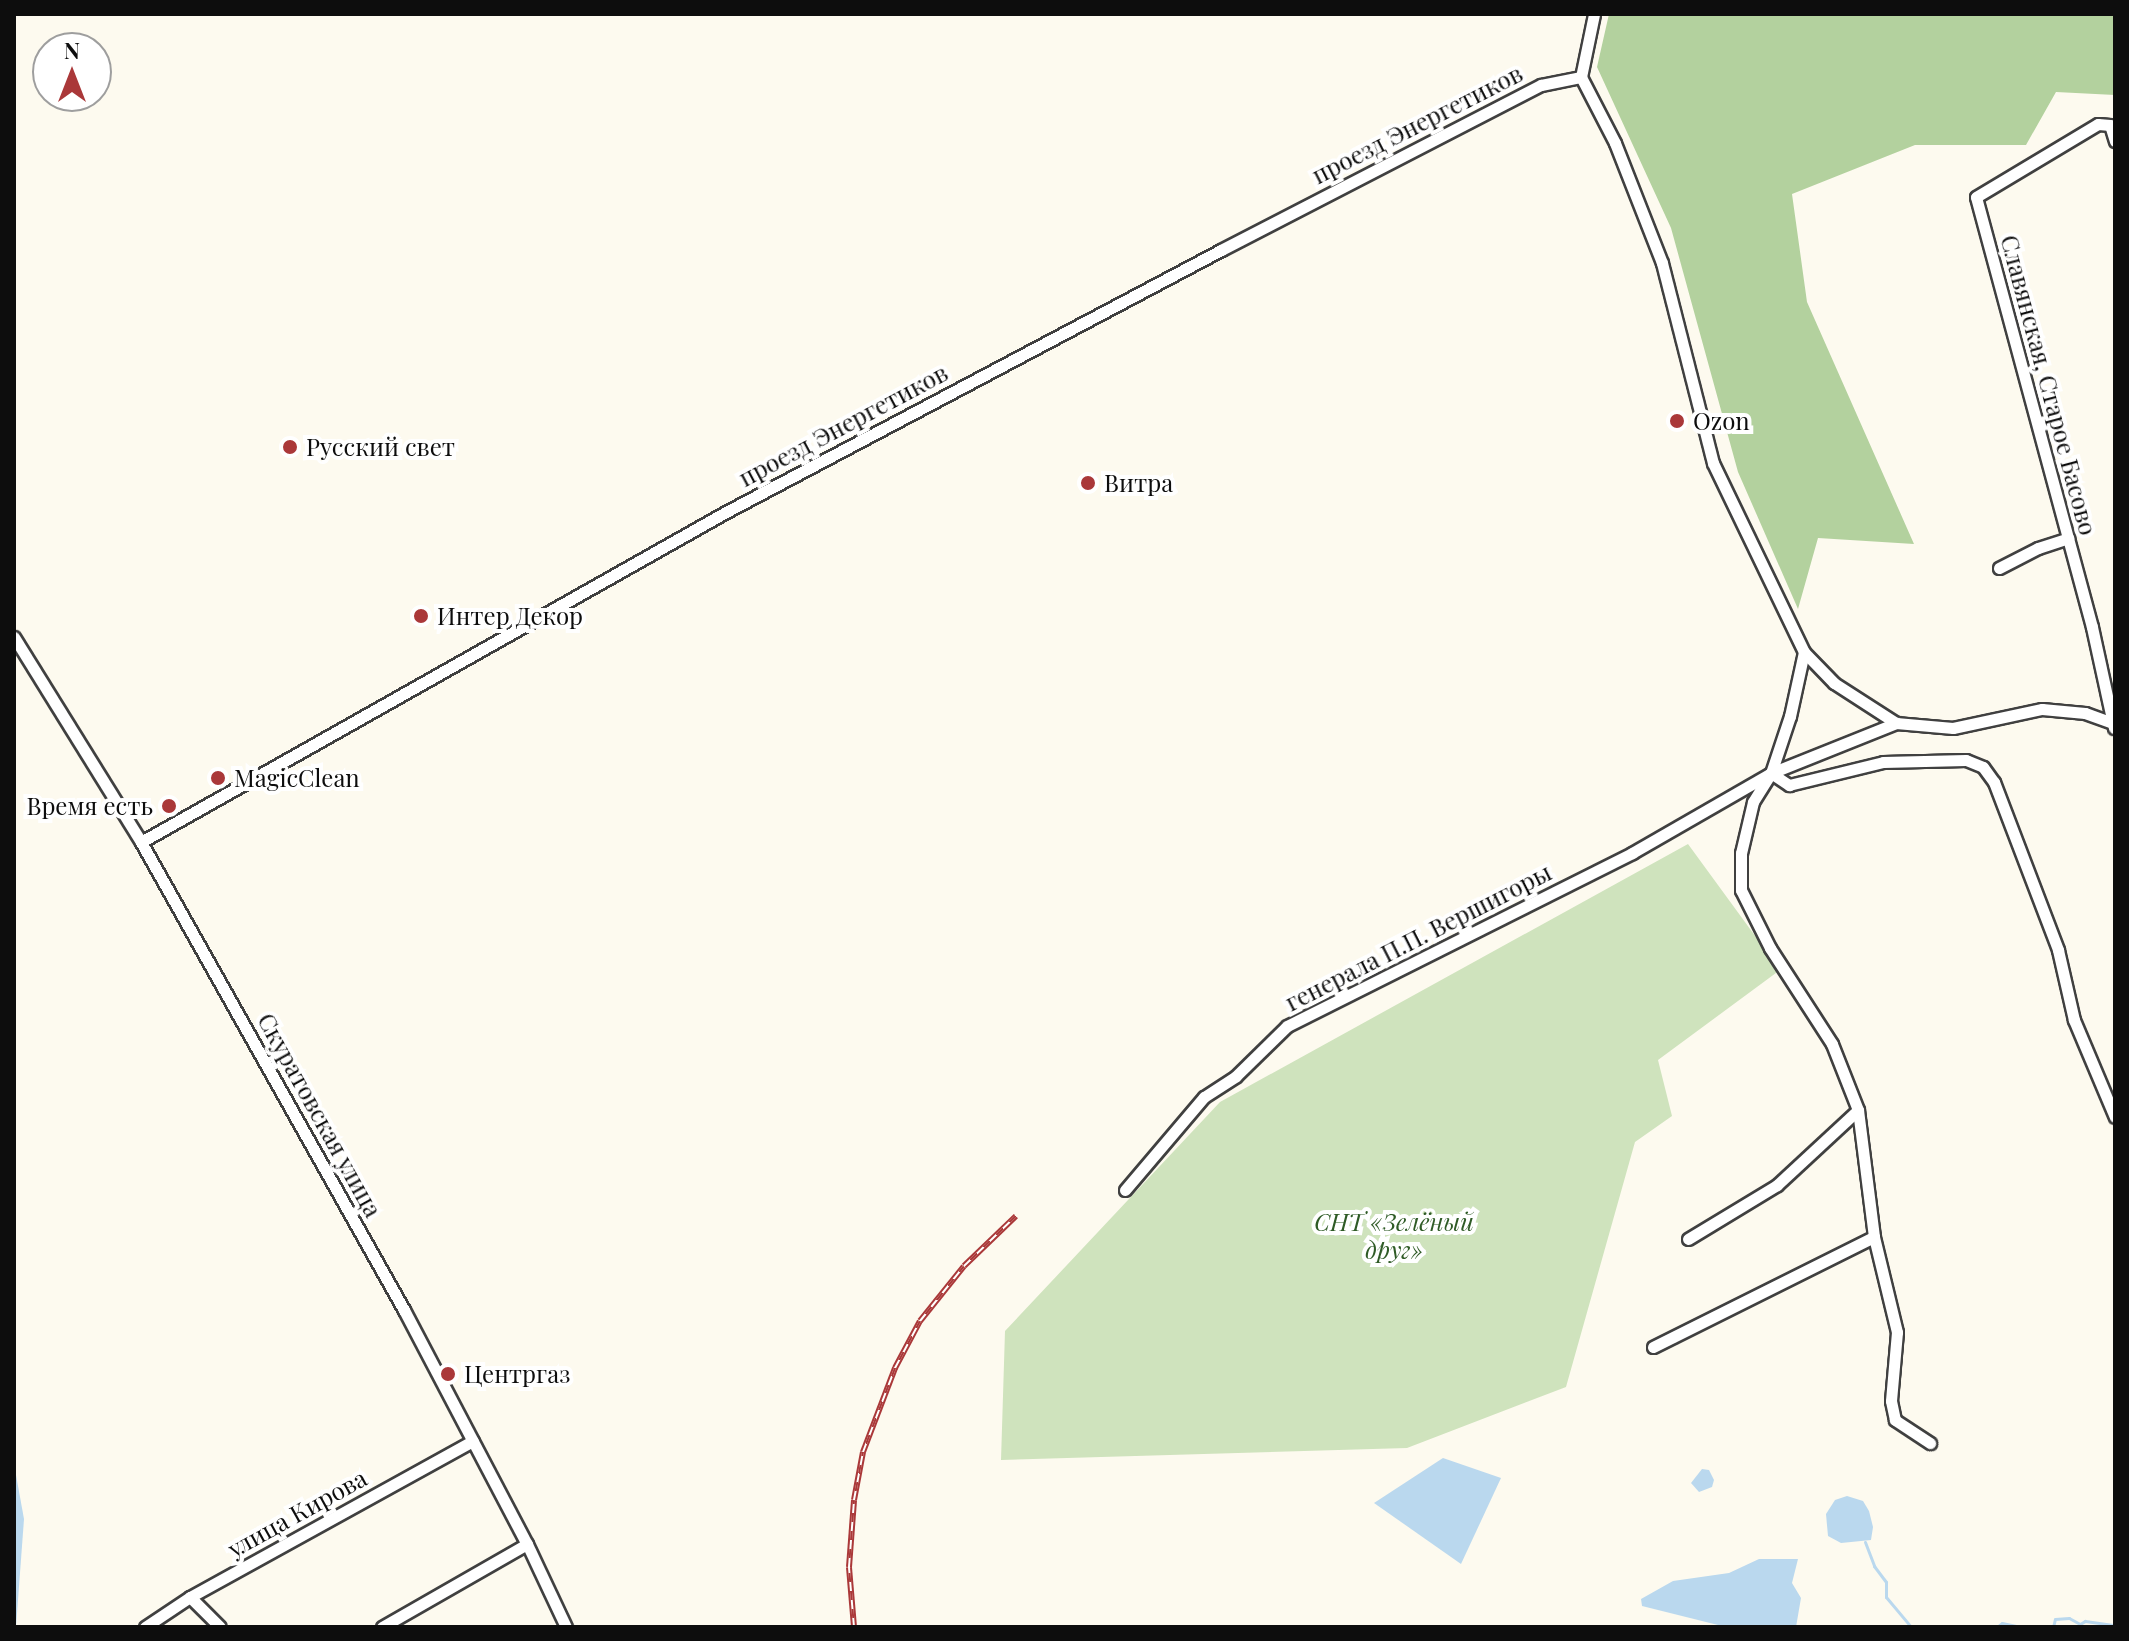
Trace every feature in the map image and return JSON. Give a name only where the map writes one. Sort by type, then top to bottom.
[{"type":"street","points":[[1594,14],[1581,77],[1615,143],[1662,263],[1713,463],[1804,652],[1834,683],[1896,723],[1953,728],[2042,709],[2085,713],[2114,726]]},
{"type":"street","name":"проезд Энергетиков","points":[[141,842],[726,512],[1541,85],[1581,77]]},
{"type":"street","name":"Славянская, Старое Басово","points":[[2114,726],[2068,538],[1976,197],[2098,124],[2110,125],[2115,141]]},
{"type":"street","points":[[1999,568],[2038,548],[2068,538]]},
{"type":"street","name":"Скуратовская улица","points":[[14,637],[141,842],[396,1297],[527,1544],[566,1627]]},
{"type":"street","points":[[1804,652],[1790,716],[1771,773],[1753,802],[1741,853],[1741,890],[1770,948],[1832,1044],[1858,1110],[1874,1237],[1897,1332],[1891,1401],[1895,1420],[1930,1443]]},
{"type":"street","name":"генерала П.П. Вершигоры","points":[[1125,1190],[1204,1097],[1236,1076],[1287,1026],[1632,853],[1771,773],[1896,723]]},
{"type":"street","points":[[1771,773],[1789,785],[1858,765],[1910,759],[1966,760],[1983,767],[1994,782],[2058,950],[2074,1020],[2115,1117]]},
{"type":"street","points":[[1688,1239],[1777,1185],[1858,1110]]},
{"type":"street","points":[[1653,1347],[1874,1237]]},
{"type":"street","name":"улица Кирова","points":[[145,1627],[190,1597],[473,1441]]},
{"type":"street","points":[[382,1627],[527,1544]]},
{"type":"street","points":[[190,1597],[220,1627]]},
{"type":"green space","points":[[1609,14],[2115,14],[2115,95],[2056,92],[2026,145],[1915,145],[1792,194],[1807,302],[1914,544],[1818,538],[1798,609],[1738,472],[1671,228],[1597,67]]},
{"type":"green space","name":"СНТ «Зелёный друг»","points":[[1688,844],[1780,970],[1658,1060],[1672,1116],[1635,1142],[1566,1387],[1407,1448],[1001,1460],[1005,1331],[1220,1102]]},
{"type":"water","points":[[1443,1458],[1501,1478],[1461,1564],[1374,1503]]},
{"type":"water","points":[[14,1464],[24,1519],[16,1627],[14,1627]]},
{"type":"water","points":[[1702,1469],[1709,1470],[1714,1480],[1712,1487],[1699,1492],[1691,1483]]},
{"type":"water","points":[[1847,1496],[1863,1501],[1869,1511],[1873,1527],[1871,1540],[1841,1543],[1828,1536],[1826,1514],[1835,1500]]},
{"type":"water","points":[[1759,1559],[1798,1559],[1792,1583],[1801,1598],[1796,1627],[1726,1627],[1642,1606],[1641,1599],[1673,1581],[1729,1573]]},
{"type":"waterway","points":[[1865,1542],[1874,1566],[1886,1582],[1886,1597],[1911,1627]]},
{"type":"waterway","points":[[2053,1627],[2055,1619],[2069,1618],[2080,1624],[2085,1621],[2115,1625]]},
{"type":"waterway","points":[[1997,1627],[2002,1623],[2021,1627]]},
{"type":"waterway","points":[[1935,1627],[1940,1627]]},
{"type":"railway","points":[[854,1627],[849,1567],[854,1500],[863,1452],[895,1368],[920,1321],[964,1266],[1016,1216]]},
{"type":"place","name":"Ozon","points":[[1677,421]]},
{"type":"place","name":"Русский свет","points":[[290,447]]},
{"type":"place","name":"Витра","points":[[1088,483]]},
{"type":"place","name":"Интер Декор","points":[[421,616]]},
{"type":"place","name":"MagicClean","points":[[218,778]]},
{"type":"place","name":"Время есть","points":[[169,806]]},
{"type":"place","name":"Центргаз","points":[[448,1374]]}]
